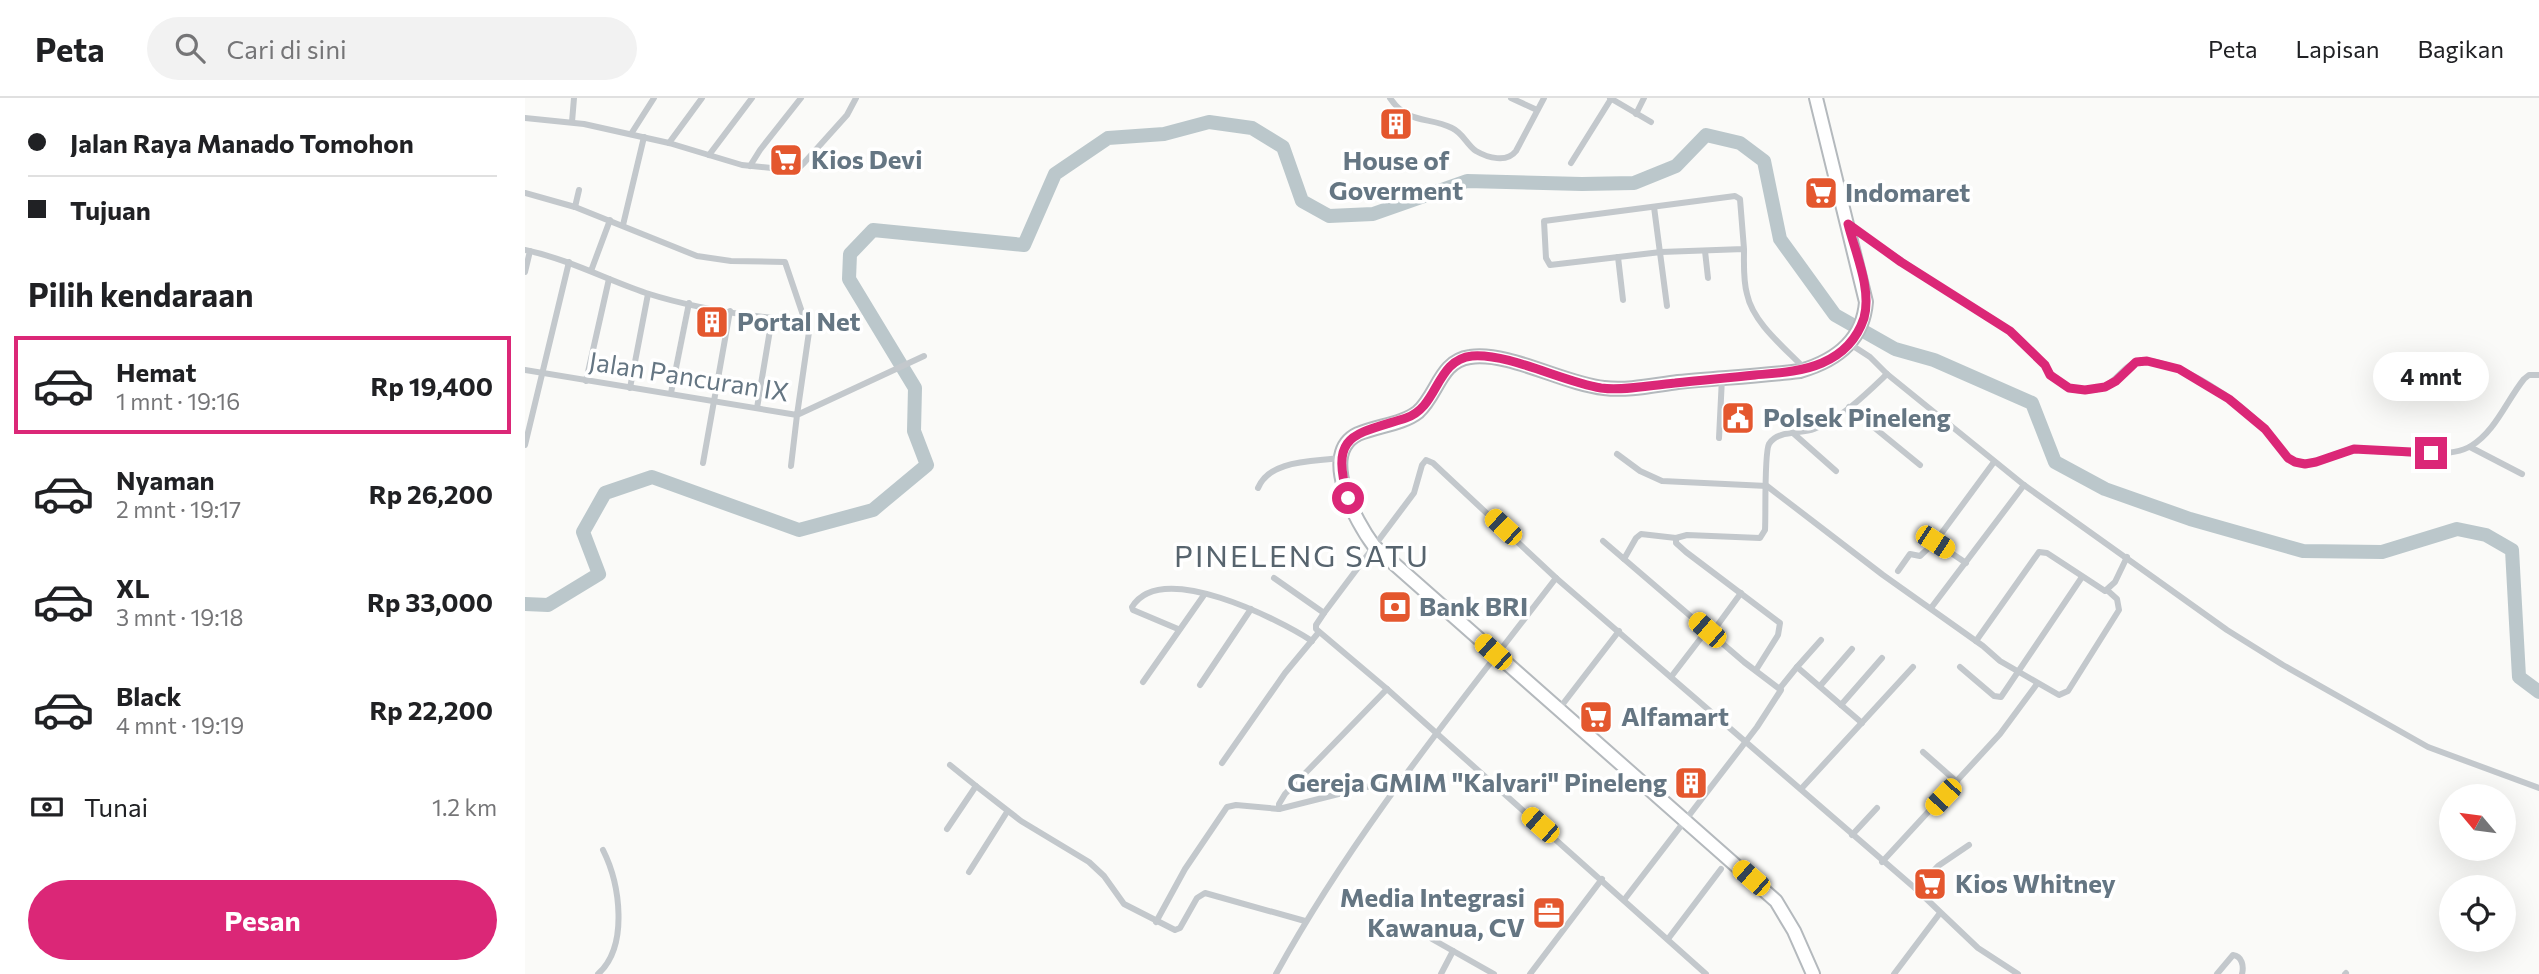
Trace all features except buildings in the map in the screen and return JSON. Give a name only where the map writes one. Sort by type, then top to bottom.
[{"type":"highway","points":[[1813,974],[1794,931],[1776,901],[1374,546],[1353,512],[1340,458],[1346,444],[1356,435],[1416,413],[1430,399],[1448,368],[1465,358],[1479,356],[1497,359],[1606,388],[1805,369],[1825,362],[1853,341],[1863,320],[1866,302],[1816,98]]},
{"type":"street","points":[[572,122],[574,98]]},
{"type":"street","points":[[631,134],[654,98]]},
{"type":"street","points":[[669,143],[702,98]]},
{"type":"street","points":[[709,155],[752,98]]},
{"type":"street","points":[[750,166],[801,98]]},
{"type":"street","points":[[525,118],[572,122],[669,143],[750,166],[791,170],[799,169],[847,115],[856,98]]},
{"type":"street","points":[[1390,98],[1399,110],[1409,116],[1450,127],[1475,150],[1502,159],[1512,157],[1544,98]]},
{"type":"street","points":[[1511,98],[1537,110]]},
{"type":"street","points":[[1571,163],[1610,98],[1651,122]]},
{"type":"street","points":[[1636,114],[1644,98]]},
{"type":"street","points":[[623,225],[644,137]]},
{"type":"street","points":[[575,207],[579,191]]},
{"type":"street","points":[[525,193],[575,207],[699,256],[731,261],[785,262],[805,321],[730,311],[648,293],[569,262],[527,250],[525,272]]},
{"type":"street","points":[[1744,249],[1661,252],[1550,265],[1546,258],[1544,221],[1738,197],[1742,215],[1744,249],[1746,288],[1750,304],[1764,324],[1805,369]]},
{"type":"street","points":[[1654,207],[1667,306]]},
{"type":"street","points":[[591,271],[610,220]]},
{"type":"street","points":[[1848,224],[1901,262],[2010,331],[2045,365],[2050,375],[2069,388],[2085,390],[2105,387],[2142,360],[2179,369],[2229,399],[2265,429],[2288,458],[2301,463],[2316,462],[2354,449],[2436,453],[2470,447],[2485,435],[2524,379],[2539,375]]},
{"type":"street","points":[[1705,251],[1708,278]]},
{"type":"street","points":[[1618,257],[1623,300]]},
{"type":"street","points":[[525,444],[569,262]]},
{"type":"street","points":[[586,380],[609,279]]},
{"type":"street","points":[[629,388],[648,293]]},
{"type":"street","points":[[671,393],[689,303]]},
{"type":"street","points":[[702,463],[730,311]]},
{"type":"street","points":[[757,408],[772,318]]},
{"type":"street","name":"Jalan Pancuran IX","points":[[525,370],[797,415],[810,325],[805,321]]},
{"type":"street","points":[[1853,341],[1887,374],[1994,462],[2227,629],[2283,665],[2436,750],[2539,788]]},
{"type":"street","points":[[791,466],[797,415],[924,356]]},
{"type":"street","points":[[1624,559],[1641,534],[1676,538],[1687,535],[1760,538],[1765,530],[1766,458],[1769,444],[1779,436],[1814,429],[1849,407],[1887,374]]},
{"type":"street","points":[[1719,438],[1722,378]]},
{"type":"street","points":[[1849,407],[1920,465]]},
{"type":"street","points":[[1793,433],[1836,471]]},
{"type":"street","points":[[2470,447],[2522,474]]},
{"type":"street","points":[[1617,454],[1640,471],[1662,481],[1767,486],[2018,673],[2059,695],[2068,691],[2119,610],[2118,602],[2107,590],[2101,589],[2047,553],[2039,552],[1976,641]]},
{"type":"street","points":[[1258,488],[1265,476],[1288,465],[1340,458]]},
{"type":"street","points":[[1706,974],[1387,689],[1319,632],[1316,625],[1416,489],[1422,465],[1428,460],[1556,578],[1916,889],[1978,948],[2005,971],[2018,974]]},
{"type":"street","points":[[1898,571],[1910,554],[1920,556],[1935,542],[1994,462]]},
{"type":"street","points":[[1931,608],[2024,485]]},
{"type":"street","points":[[1676,538],[1679,546],[1780,624],[1779,635],[1756,670]]},
{"type":"street","points":[[1603,541],[1709,632],[1780,688]]},
{"type":"street","points":[[1935,542],[1966,563]]},
{"type":"street","points":[[2107,590],[2118,578],[2127,557]]},
{"type":"street","points":[[1961,667],[1998,698],[2001,697],[2082,577]]},
{"type":"street","points":[[1274,578],[1324,613]]},
{"type":"street","points":[[1276,974],[1305,921],[1402,778],[1438,735],[1556,578]]},
{"type":"street","points":[[1178,629],[1133,610],[1132,607],[1142,595],[1165,588],[1204,595],[1251,608],[1312,641]]},
{"type":"street","points":[[1671,677],[1741,593]]},
{"type":"street","points":[[1143,682],[1204,595]]},
{"type":"street","points":[[1200,685],[1251,608]]},
{"type":"street","points":[[1559,709],[1619,631]]},
{"type":"street","points":[[1222,763],[1271,692],[1319,632]]},
{"type":"street","points":[[1624,900],[1745,743],[1780,694],[1780,688],[1821,640]]},
{"type":"street","points":[[1820,686],[1852,649]]},
{"type":"street","points":[[1841,705],[1882,657]]},
{"type":"street","points":[[1797,667],[1862,723]]},
{"type":"street","points":[[1801,789],[1913,667]]},
{"type":"street","points":[[1882,862],[2000,734],[2038,684]]},
{"type":"street","points":[[1279,809],[1285,794],[1387,689]]},
{"type":"street","points":[[1923,752],[1957,782]]},
{"type":"street","points":[[950,765],[1007,811],[1086,859],[1104,876],[1121,901],[1156,922],[1178,930],[1197,898],[1205,893],[1305,921]]},
{"type":"street","points":[[1156,922],[1185,869],[1227,807],[1236,805],[1279,809],[1402,778]]},
{"type":"street","points":[[947,829],[976,786]]},
{"type":"street","points":[[1852,835],[1877,808]]},
{"type":"street","points":[[969,872],[1007,811]]},
{"type":"street","points":[[1916,889],[1938,866],[1969,845]]},
{"type":"street","points":[[598,974],[615,951],[617,930],[616,883],[603,850]]},
{"type":"street","points":[[1668,939],[1721,869]]},
{"type":"street","points":[[1533,973],[1601,879]]},
{"type":"street","points":[[1894,974],[1940,913]]},
{"type":"street","points":[[1432,939],[1494,974]]},
{"type":"street","points":[[1441,974],[1453,951]]},
{"type":"street","points":[[2217,974],[2229,956],[2234,955],[2242,961],[2242,974]]},
{"type":"waterway","points":[[525,604],[548,605],[599,574],[583,532],[605,493],[652,477],[799,530],[873,510],[927,465],[914,431],[915,388],[849,279],[850,254],[873,230],[1024,245],[1055,174],[1108,138],[1164,134],[1209,122],[1252,128],[1283,147],[1302,201],[1329,216],[1373,214],[1467,181],[1634,183],[1676,166],[1706,135],[1740,143],[1764,161],[1780,239],[1835,315],[1895,349],[1934,360],[2032,403],[2055,462],[2105,489],[2190,519],[2303,551],[2382,552],[2457,529],[2486,535],[2512,550],[2519,677],[2539,692]]},
{"type":"place","name":"House of Goverment","points":[[1396,124]]},
{"type":"place","name":"Kios Devi","points":[[786,160]]},
{"type":"place","name":"Indomaret","points":[[1821,193]]},
{"type":"place","name":"Portal Net","points":[[712,322]]},
{"type":"place","name":"Polsek Pineleng","points":[[1738,418]]},
{"type":"place","name":"Bank BRI","points":[[1395,607]]},
{"type":"place","name":"Alfamart","points":[[1596,717]]},
{"type":"place","name":"Gereja GMIM \"Kalvari\" Pineleng","points":[[1691,783]]},
{"type":"place","name":"Kios Whitney","points":[[1930,884]]},
{"type":"place","name":"Media Integrasi Kawanua, CV","points":[[1549,913]]},
{"type":"district","name":"PINELENG SATU","points":[[1302,557]]},
{"type":"route","points":[[1348,498],[1340,458],[1346,444],[1356,435],[1416,413],[1430,399],[1448,368],[1465,358],[1489,357],[1572,381],[1612,389],[1794,371],[1825,362],[1843,351],[1855,338],[1866,307],[1864,284],[1848,224],[1901,262],[2010,331],[2045,365],[2050,375],[2069,388],[2091,390],[2105,387],[2116,381],[2128,367],[2143,360],[2179,369],[2229,399],[2265,429],[2288,458],[2295,462],[2316,462],[2354,449],[2431,453]]}]
